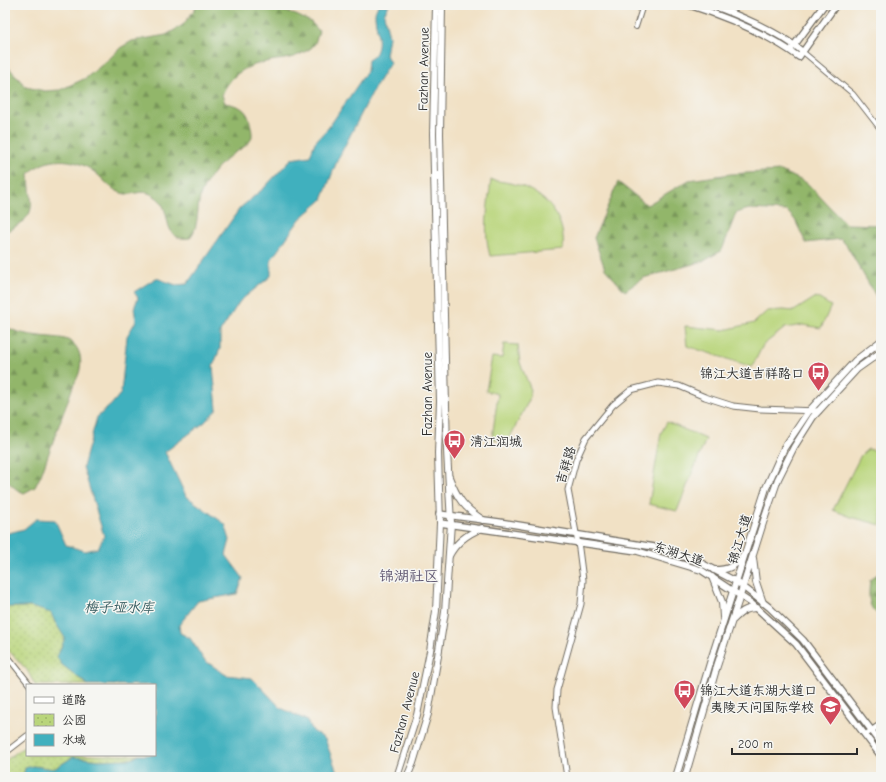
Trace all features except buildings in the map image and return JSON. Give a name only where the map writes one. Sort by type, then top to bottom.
[{"type":"main road","name":"Fazhan Avenue","points":[[397,777],[417,714],[430,651],[436,610],[440,523],[438,453],[440,401],[433,134],[436,5]]},
{"type":"main road","name":"Fazhan Avenue","points":[[407,777],[413,763],[428,714],[445,612],[451,523],[448,474],[440,134],[442,5]]},
{"type":"main road","points":[[689,5],[754,30],[790,51],[801,54]]},
{"type":"main road","points":[[710,5],[757,24],[795,45],[801,54]]},
{"type":"main road","points":[[790,51],[824,5]]},
{"type":"main road","points":[[801,54],[836,5]]},
{"type":"main road","name":"锦江大道","points":[[676,777],[723,621],[737,582],[766,488],[781,454],[809,411],[855,361],[881,341]]},
{"type":"main road","name":"锦江大道","points":[[684,777],[714,673],[778,479],[794,447],[813,417],[857,369],[881,352]]},
{"type":"main road","points":[[448,474],[454,491],[461,503],[483,520]]},
{"type":"main road","name":"东湖大道","points":[[439,514],[654,547],[701,563],[737,582],[763,603],[803,640],[881,743]]},
{"type":"main road","name":"东湖大道","points":[[440,523],[451,523],[637,551],[701,570],[757,608],[796,644],[881,756]]},
{"type":"main road","points":[[449,556],[453,548],[463,538],[482,528]]},
{"type":"main road","points":[[714,570],[724,570],[737,564],[746,551]]},
{"type":"main road","points":[[753,554],[756,582],[763,603]]},
{"type":"main road","points":[[712,577],[722,602],[723,621]]},
{"type":"main road","points":[[731,622],[740,612],[748,608],[757,608]]},
{"type":"street","points":[[636,27],[643,5]]},
{"type":"street","points":[[801,54],[853,94],[881,130]]},
{"type":"street","name":"吉祥路","points":[[567,777],[556,707],[557,690],[581,604],[583,580],[578,542],[568,490],[576,460],[586,438],[613,405],[631,390],[658,383],[679,386],[705,397],[733,406],[760,410],[819,411]]},
{"type":"street","points":[[5,653],[29,684]]},
{"type":"street","points":[[865,735],[881,724]]},
{"type":"street","points":[[5,753],[26,737]]},
{"type":"green space","points":[[196,5],[266,5],[296,15],[311,22],[319,31],[315,43],[309,50],[292,57],[251,66],[237,74],[226,86],[222,95],[225,103],[235,105],[246,112],[250,121],[252,138],[246,146],[232,154],[222,163],[208,180],[199,201],[196,227],[190,238],[181,238],[174,235],[168,224],[162,203],[151,194],[142,192],[124,194],[112,188],[86,166],[60,160],[43,164],[35,168],[29,174],[31,209],[29,215],[16,226],[5,232],[5,59],[9,68],[26,87],[45,91],[60,90],[86,78],[120,48],[132,41],[166,35],[183,25],[195,9]]},
{"type":"green space","points":[[781,171],[807,183],[846,224],[881,225],[881,305],[847,246],[841,239],[806,243],[795,220],[787,211],[749,209],[736,213],[722,250],[704,261],[643,278],[625,291],[605,269],[594,238],[618,182],[647,205],[689,180],[731,174]]},
{"type":"green space","points":[[491,180],[519,185],[537,194],[544,200],[556,214],[560,222],[563,250],[490,256],[486,228]]},
{"type":"green space","points":[[816,297],[831,306],[821,328],[803,325],[785,328],[763,345],[752,367],[687,346],[685,326],[724,330],[754,323],[767,311],[794,311]]},
{"type":"green space","points":[[5,325],[10,329],[23,333],[66,339],[70,341],[77,348],[81,363],[78,375],[41,475],[35,487],[24,493],[16,489],[5,479]]},
{"type":"green space","points":[[504,344],[518,345],[520,363],[531,390],[529,400],[508,441],[492,439],[498,394],[486,391],[492,357],[502,358]]},
{"type":"green space","points":[[667,422],[706,439],[677,511],[649,504],[661,433]]},
{"type":"green space","points":[[868,449],[881,452],[881,525],[851,517],[833,510],[861,455]]},
{"type":"green space","points":[[881,571],[881,616],[873,609],[869,596],[870,580]]},
{"type":"green space","points":[[5,607],[31,607],[51,612],[55,622],[65,638],[61,664],[87,684],[34,684],[27,670],[5,647]]},
{"type":"green space","points":[[26,744],[26,756],[137,756],[132,759],[99,760],[73,757],[54,769],[33,766],[25,768],[23,777],[5,777],[5,761]]},
{"type":"water","name":"梅子垭水库","points":[[378,5],[389,5],[384,14],[389,37],[386,55],[390,63],[375,87],[337,161],[322,200],[300,219],[271,260],[271,276],[240,301],[220,332],[220,349],[213,366],[217,409],[205,422],[165,452],[186,496],[225,524],[230,540],[226,555],[243,578],[237,594],[198,601],[179,625],[180,633],[190,638],[204,660],[226,675],[252,678],[281,708],[306,720],[313,731],[325,739],[338,777],[23,777],[25,768],[33,766],[54,769],[73,757],[99,760],[132,759],[137,756],[156,756],[156,684],[87,684],[61,664],[57,657],[65,638],[51,613],[31,607],[5,607],[5,534],[24,529],[36,519],[55,520],[66,545],[85,551],[98,548],[104,536],[83,467],[97,417],[111,405],[121,393],[127,336],[136,321],[134,308],[138,298],[134,292],[156,278],[176,285],[187,284],[240,208],[264,188],[291,159],[310,156],[315,142],[329,127],[367,71],[368,60],[377,51],[378,39],[375,20]]},
{"type":"place","name":"锦江大道吉祥路口","points":[[819,392]]},
{"type":"place","name":"清江润城","points":[[454,460]]},
{"type":"place","name":"锦江大道东湖大道口","points":[[685,710]]},
{"type":"place","name":"夷陵天问国际学校","points":[[830,726]]},
{"type":"district","name":"锦湖社区","points":[[409,576]]}]
